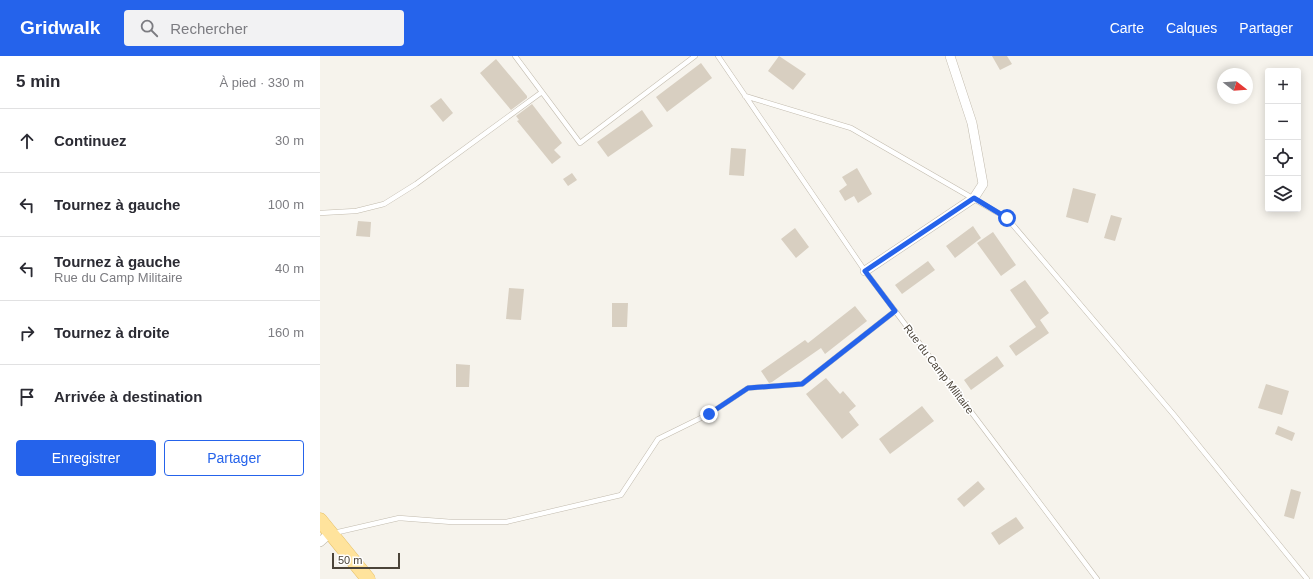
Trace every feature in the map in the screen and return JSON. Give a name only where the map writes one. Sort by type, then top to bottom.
[{"type":"main road","points":[[320,520],[325,538],[368,579]]},
{"type":"street","points":[[865,271],[974,198],[983,184],[972,123],[950,56]]},
{"type":"lane","points":[[515,56],[580,143],[695,56]]},
{"type":"lane","name":"Rue du Camp Militaire","points":[[718,56],[865,271],[1097,579]]},
{"type":"lane","points":[[320,213],[356,211],[384,204],[416,184],[542,92]]},
{"type":"lane","points":[[745,96],[851,128],[1007,218],[1178,421],[1307,579]]},
{"type":"lane","points":[[325,538],[398,518],[452,522],[506,522],[621,495],[658,439],[709,414],[748,388],[802,384],[895,311]]},
{"type":"building","points":[[779,56],[806,74],[793,90],[768,71]]},
{"type":"building","points":[[992,56],[1007,56],[1012,64],[1000,70]]},
{"type":"building","points":[[496,59],[527,96],[527,98],[511,110],[480,73]]},
{"type":"building","points":[[701,63],[712,78],[667,112],[656,97]]},
{"type":"building","points":[[441,98],[453,113],[443,122],[430,106]]},
{"type":"building","points":[[532,104],[562,143],[554,150],[561,157],[552,164],[517,121],[519,120],[516,116]]},
{"type":"building","points":[[642,110],[653,126],[608,157],[597,142]]},
{"type":"building","points":[[731,148],[746,149],[744,176],[729,175]]},
{"type":"building","points":[[857,168],[872,194],[858,203],[854,196],[845,201],[839,191],[847,185],[842,177]]},
{"type":"building","points":[[572,173],[577,180],[568,186],[563,179]]},
{"type":"building","points":[[1073,188],[1096,194],[1088,223],[1066,217]]},
{"type":"building","points":[[1111,215],[1122,218],[1115,241],[1104,238]]},
{"type":"building","points":[[358,221],[371,222],[370,237],[356,236]]},
{"type":"building","points":[[973,226],[981,238],[955,258],[946,246]]},
{"type":"building","points":[[795,228],[809,247],[796,258],[781,239]]},
{"type":"building","points":[[993,232],[1016,265],[1001,276],[977,243]]},
{"type":"building","points":[[928,261],[935,270],[902,294],[895,285]]},
{"type":"building","points":[[1025,280],[1049,313],[1040,320],[1049,333],[1016,356],[1009,346],[1036,327],[1010,290]]},
{"type":"building","points":[[509,288],[524,289],[521,320],[506,319]]},
{"type":"building","points":[[612,303],[628,303],[627,327],[612,327]]},
{"type":"building","points":[[855,306],[867,321],[825,354],[821,348],[769,383],[761,371],[805,340],[808,343]]},
{"type":"building","points":[[997,356],[1004,366],[971,390],[964,380]]},
{"type":"building","points":[[456,364],[470,365],[469,387],[456,387]]},
{"type":"building","points":[[826,378],[840,394],[843,391],[856,406],[849,412],[859,425],[842,439],[806,394]]},
{"type":"building","points":[[1266,384],[1289,391],[1282,415],[1258,408]]},
{"type":"building","points":[[922,406],[934,421],[890,454],[879,439]]},
{"type":"building","points":[[1278,426],[1295,433],[1292,441],[1275,434]]},
{"type":"building","points":[[978,481],[985,489],[964,507],[957,499]]},
{"type":"building","points":[[1291,489],[1301,492],[1294,519],[1284,516]]},
{"type":"building","points":[[1016,517],[1024,528],[999,545],[991,533]]},
{"type":"route","points":[[709,414],[748,388],[802,384],[895,311],[865,271],[974,198],[1007,218]]}]
